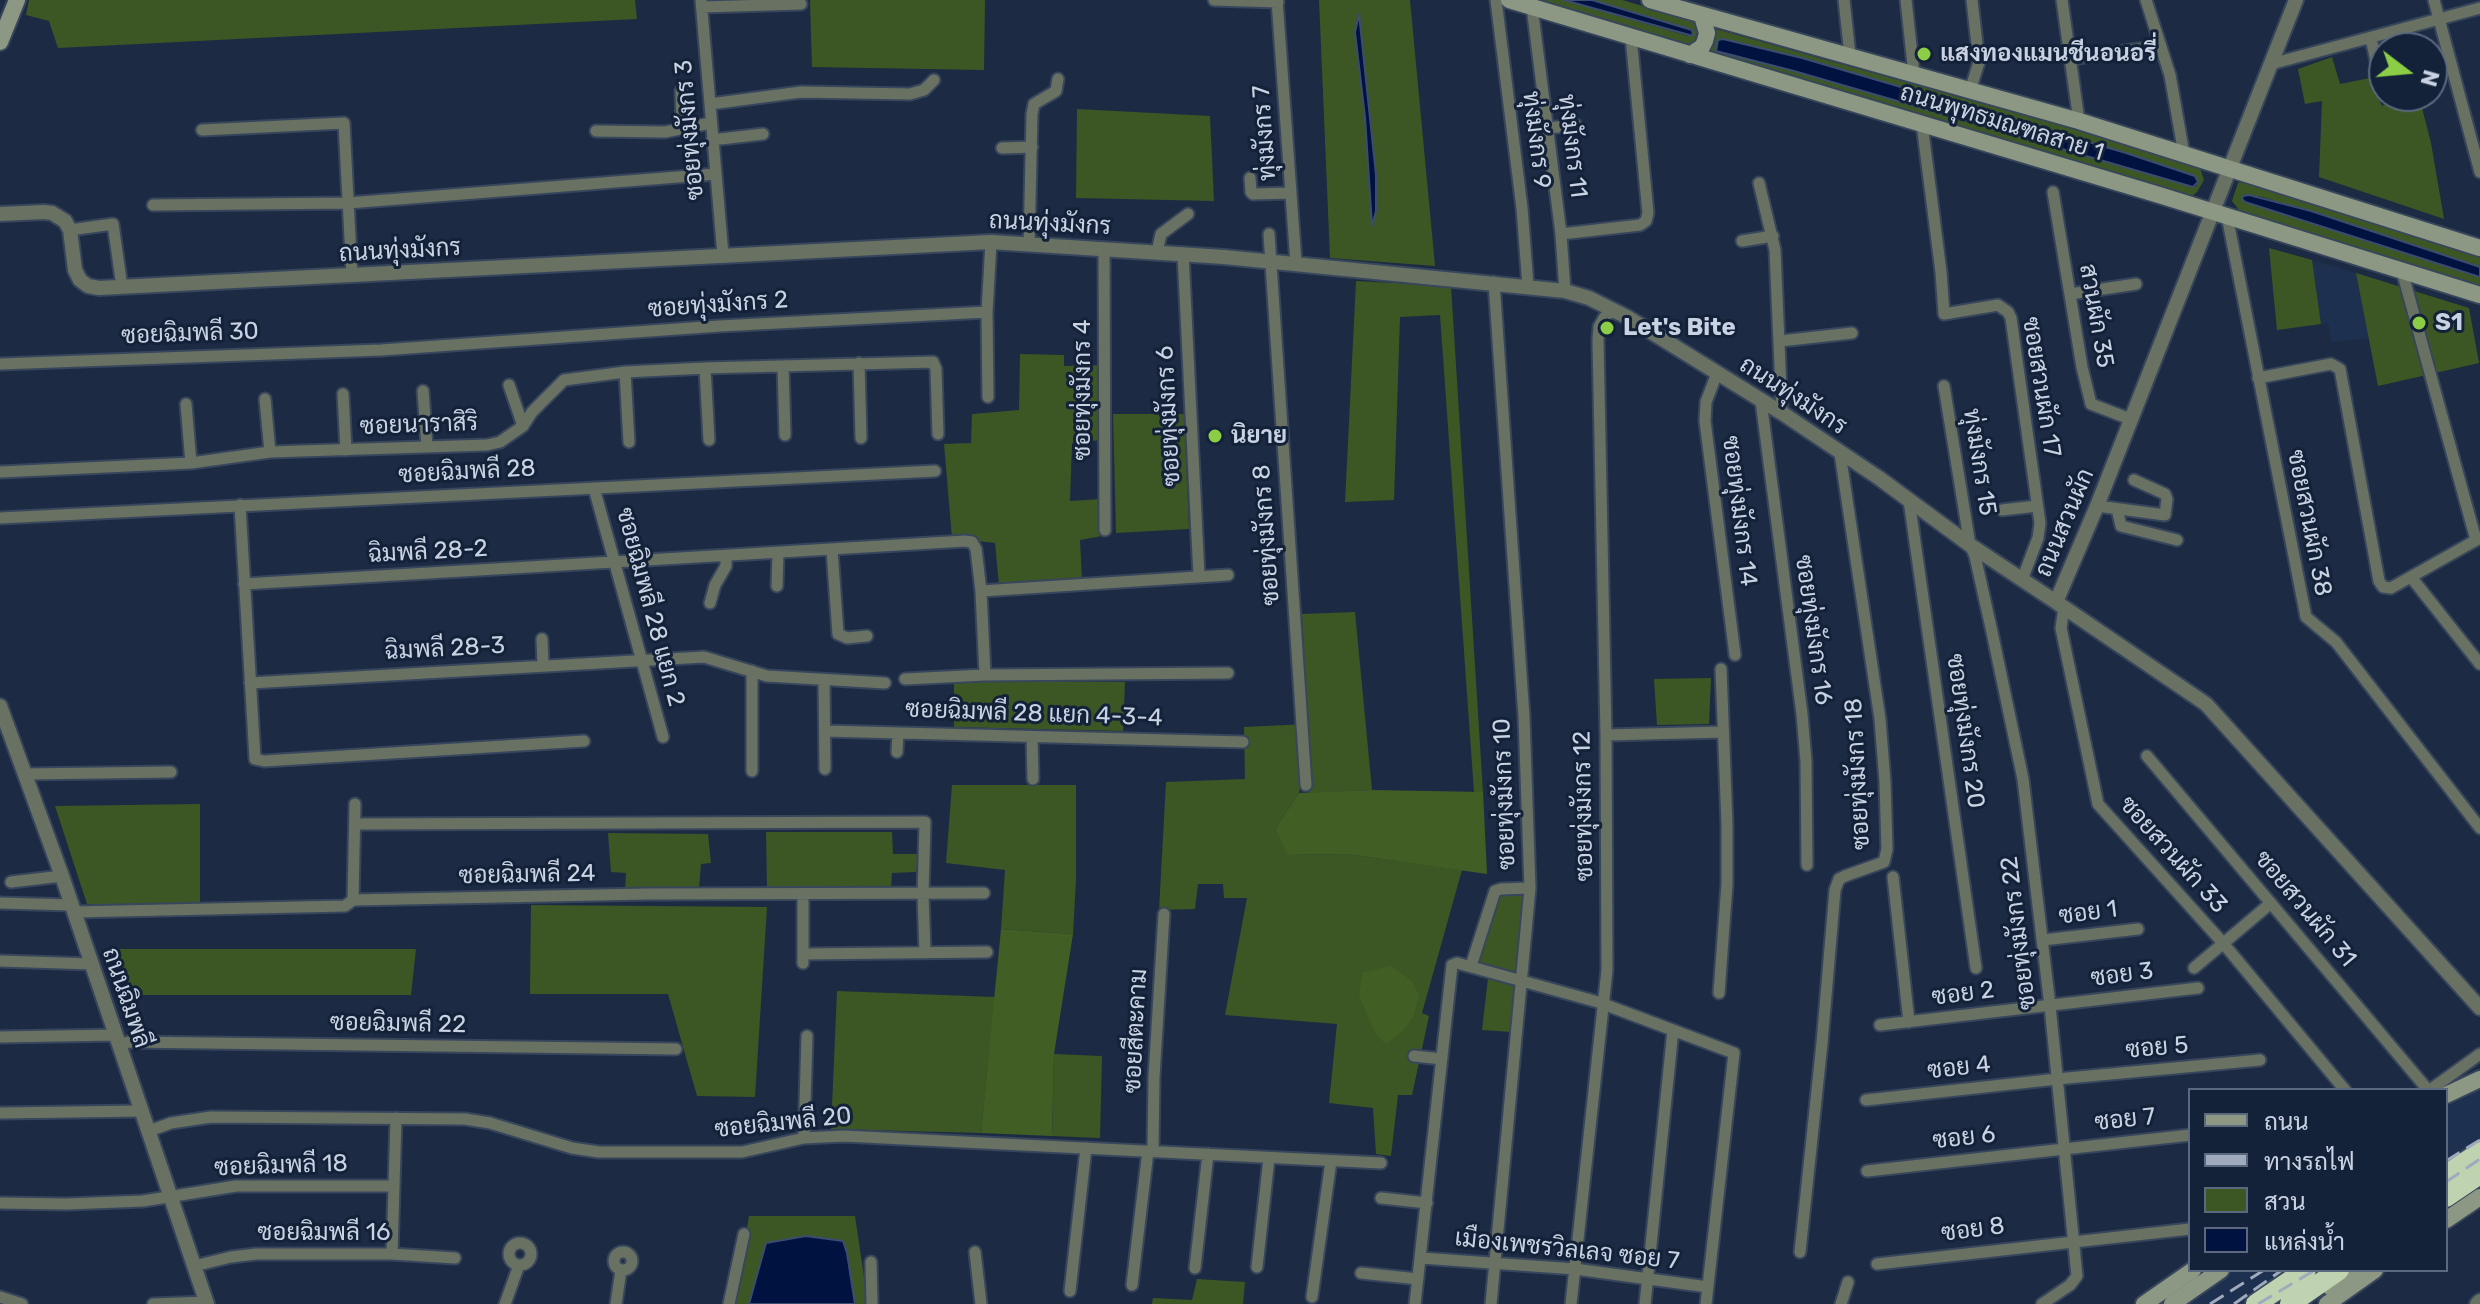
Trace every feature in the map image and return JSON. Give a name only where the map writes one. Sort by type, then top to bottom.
[{"type":"highway","points":[[2448,1174],[2480,1152]]},
{"type":"highway","points":[[2448,1196],[2480,1174]]},
{"type":"highway","points":[[2256,1304],[2303,1272]]},
{"type":"highway","points":[[2290,1304],[2336,1272]]},
{"type":"main road","points":[[0,23],[9,0]]},
{"type":"main road","points":[[0,42],[17,0]]},
{"type":"main road","name":"ถนนพุทธมณฑลสาย 1","points":[[1509,0],[2218,210],[2480,295]]},
{"type":"main road","name":"ถนนพุทธมณฑลสาย 1","points":[[1650,0],[2079,121],[2230,172],[2480,248]]},
{"type":"main road","points":[[1690,55],[1705,41],[1707,33],[1702,16]]},
{"type":"main road","points":[[2448,1094],[2480,1079]]},
{"type":"main road","points":[[2448,1219],[2480,1197]]},
{"type":"main road","points":[[2144,1304],[2190,1272]]},
{"type":"main road","points":[[2172,1304],[2218,1272]]},
{"type":"main road","points":[[2305,1304],[2352,1272]]},
{"type":"main road","points":[[2327,1304],[2372,1272]]},
{"type":"street","points":[[1214,0],[1278,1]]},
{"type":"street","name":"ทุ่งมังกร 9","points":[[1496,0],[1522,208],[1528,286]]},
{"type":"street","points":[[1844,0],[1850,55]]},
{"type":"street","points":[[1906,0],[1914,74]]},
{"type":"street","points":[[1970,91],[1979,62],[1972,0]]},
{"type":"street","points":[[2062,0],[2079,121]]},
{"type":"street","points":[[2146,0],[2170,75],[2184,154]]},
{"type":"street","name":"ถนนสวนผัก","points":[[2296,0],[2218,210],[2130,419],[2060,605],[2206,704],[2480,1008]]},
{"type":"street","points":[[2434,0],[2480,172]]},
{"type":"street","name":"ทุ่งมังกร 7","points":[[1278,1],[1296,263]]},
{"type":"street","points":[[702,3],[801,4]]},
{"type":"street","name":"ซอยทุ่งมังกร 3","points":[[702,3],[723,255]]},
{"type":"street","name":"ทุ่งมังกร 11","points":[[1532,7],[1561,234],[1565,291]]},
{"type":"street","points":[[2396,32],[2480,8]]},
{"type":"street","points":[[1561,234],[1640,225],[1646,221],[1648,213],[1631,37]]},
{"type":"street","points":[[2271,64],[2368,40]]},
{"type":"street","points":[[2070,59],[2160,46]]},
{"type":"street","points":[[1029,245],[1034,104],[1053,95],[1058,79]]},
{"type":"street","points":[[710,104],[801,92],[910,94],[924,90],[934,80]]},
{"type":"street","points":[[681,91],[682,128]]},
{"type":"street","points":[[202,130],[344,123],[352,276]]},
{"type":"street","points":[[596,131],[651,133],[711,123]]},
{"type":"street","name":"ซอยสวนผัก 17","points":[[1922,124],[1944,314],[1998,305],[2008,312],[2040,532],[2022,580]]},
{"type":"street","points":[[1548,128],[1576,125]]},
{"type":"street","points":[[712,140],[763,134]]},
{"type":"street","points":[[1002,148],[1032,147]]},
{"type":"street","points":[[153,205],[348,203],[716,174]]},
{"type":"street","points":[[1250,178],[1253,194],[1291,193]]},
{"type":"street","points":[[1759,183],[1773,236],[1782,413]]},
{"type":"street","name":"สวนผัก 35","points":[[2053,192],[2091,404],[2130,419]]},
{"type":"street","name":"ซอยสวนผัก 38","points":[[2218,210],[2258,378],[2306,617],[2336,642],[2480,828]]},
{"type":"street","points":[[0,214],[52,213],[65,221],[70,230],[110,224],[115,226],[122,287]]},
{"type":"street","points":[[1157,252],[1161,234],[1188,214]]},
{"type":"street","name":"ถนนทุ่งมังกร","points":[[70,230],[75,270],[80,280],[88,286],[99,288],[991,242],[1183,253],[1565,291],[1589,298],[1612,310],[1782,413],[2060,605]]},
{"type":"street","name":"ซอยทุ่งมังกร 8","points":[[1269,234],[1306,785]]},
{"type":"street","points":[[1742,241],[1773,236]]},
{"type":"street","points":[[988,397],[987,312],[991,242]]},
{"type":"street","name":"ซอยทุ่งมังกร 4","points":[[1104,249],[1105,530]]},
{"type":"street","name":"ซอยทุ่งมังกร 6","points":[[1183,253],[1199,576]]},
{"type":"street","points":[[2258,378],[2331,364],[2340,369],[2379,581],[2383,587],[2391,588],[2478,539],[2402,271]]},
{"type":"street","name":"ซอยทุ่งมังกร 10","points":[[1491,1304],[1530,888],[1524,717],[1494,282]]},
{"type":"street","points":[[2070,294],[2136,284]]},
{"type":"street","name":"ซอยทุ่งมังกร 12","points":[[1571,1304],[1605,1005],[1606,735],[1598,340],[1599,327],[1612,310]]},
{"type":"street","name":"ซอยทุ่งมังกร 2","points":[[381,350],[720,326],[987,312]]},
{"type":"street","points":[[1780,341],[1852,333]]},
{"type":"street","name":"ซอยฉิมพลี 30","points":[[0,364],[381,350]]},
{"type":"street","name":"ซอยนาราสิริ","points":[[0,472],[191,463],[270,452],[487,445],[500,442],[523,426],[532,412],[564,380],[625,372],[705,368],[933,362],[936,369],[938,434]]},
{"type":"street","points":[[859,363],[861,438]]},
{"type":"street","points":[[783,366],[785,435]]},
{"type":"street","points":[[705,368],[709,440]]},
{"type":"street","points":[[625,372],[629,442]]},
{"type":"street","name":"ซอยทุ่งมังกร 14","points":[[1717,373],[1706,402],[1705,421],[1735,655]]},
{"type":"street","points":[[509,385],[523,426]]},
{"type":"street","name":"ทุ่งมังกร 15","points":[[1944,386],[1970,545]]},
{"type":"street","points":[[423,391],[427,447]]},
{"type":"street","points":[[343,394],[346,450]]},
{"type":"street","points":[[265,399],[270,452]]},
{"type":"street","name":"ซอยทุ่งมังกร 16","points":[[1761,401],[1802,714],[1806,761],[1807,865]]},
{"type":"street","points":[[186,404],[191,463]]},
{"type":"street","name":"ซอยทุ่งมังกร 18","points":[[1800,1252],[1835,890],[1839,879],[1884,862],[1887,849],[1880,719],[1840,453]]},
{"type":"street","name":"ซอยฉิมพลี 28","points":[[0,518],[935,471]]},
{"type":"street","points":[[2097,506],[2162,516],[2166,513],[2165,494],[2134,480]]},
{"type":"street","name":"ซอยฉิมพลี 28 แยก 2","points":[[594,488],[663,737]]},
{"type":"street","name":"ซอยทุ่งมังกร 20","points":[[1909,500],[1976,968]]},
{"type":"street","points":[[240,505],[255,759],[264,761],[584,741]]},
{"type":"street","points":[[2002,510],[2037,506]]},
{"type":"street","points":[[2117,509],[2121,526],[2177,540]]},
{"type":"street","name":"ฉิมพลี 28-2","points":[[244,584],[972,542],[976,549],[981,591]]},
{"type":"street","name":"ซอยทุ่งมังกร 22","points":[[1970,545],[2003,678],[2023,779],[2075,1240],[2075,1281],[2042,1304]]},
{"type":"street","points":[[832,550],[838,634],[847,638],[867,636]]},
{"type":"street","points":[[777,586],[778,553]]},
{"type":"street","points":[[710,603],[712,592],[726,566],[726,556]]},
{"type":"street","points":[[985,675],[981,591],[1228,575]]},
{"type":"street","points":[[2411,577],[2480,664]]},
{"type":"street","name":"ซอยสวนผัก 33","points":[[2060,605],[2061,628],[2098,804],[2223,943],[2343,1088]]},
{"type":"street","points":[[542,639],[543,665]]},
{"type":"street","name":"ฉิมพลี 28-3","points":[[250,683],[704,657],[767,676],[885,683]]},
{"type":"street","points":[[1719,993],[1727,884],[1721,669]]},
{"type":"street","points":[[752,671],[752,771]]},
{"type":"street","points":[[905,679],[985,675],[1228,673]]},
{"type":"street","points":[[824,680],[825,769]]},
{"type":"street","name":"ถนนฉิมพลี","points":[[0,706],[3,724],[25,774],[62,876],[207,1303]]},
{"type":"street","name":"ซอยฉิมพลี 28 แยก 4-3-4","points":[[825,731],[1243,742]]},
{"type":"street","points":[[1606,735],[1723,732]]},
{"type":"street","points":[[897,752],[898,733]]},
{"type":"street","points":[[1032,737],[1033,779]]},
{"type":"street","name":"ซอยสวนผัก 31","points":[[2147,756],[2427,1088]]},
{"type":"street","points":[[25,774],[171,772]]},
{"type":"street","points":[[353,900],[355,804]]},
{"type":"street","points":[[355,824],[925,822],[925,953]]},
{"type":"street","points":[[11,882],[62,876]]},
{"type":"street","points":[[1893,877],[1909,1022]]},
{"type":"street","points":[[1471,966],[1495,891],[1530,888]]},
{"type":"street","name":"ซอยฉิมพลี 24","points":[[0,903],[73,908],[345,906],[353,900],[646,894],[984,893]]},
{"type":"street","points":[[803,894],[803,959],[987,952]]},
{"type":"street","points":[[2194,968],[2271,903]]},
{"type":"street","name":"ซอยสีตะคาม","points":[[1132,1285],[1150,1151],[1164,914]]},
{"type":"street","name":"ซอย 1","points":[[2043,940],[2138,929]]},
{"type":"street","points":[[0,961],[92,964]]},
{"type":"street","points":[[1415,1304],[1452,965],[1457,963],[1605,1005],[1734,1053],[1706,1304]]},
{"type":"street","name":"ซอย 3","points":[[2050,1006],[2198,988]]},
{"type":"street","name":"ซอย 2","points":[[1880,1025],[2050,1006]]},
{"type":"street","points":[[1645,1304],[1673,1030]]},
{"type":"street","points":[[804,1138],[807,1036]]},
{"type":"street","name":"ซอยฉิมพลี 22","points":[[0,1037],[133,1042],[676,1049]]},
{"type":"street","name":"ซอยสวนผัก 31","points":[[2432,1088],[2480,1054]]},
{"type":"street","points":[[1414,1056],[1442,1059]]},
{"type":"street","name":"ซอย 5","points":[[2057,1079],[2260,1060]]},
{"type":"street","name":"ซอย 4","points":[[1866,1100],[2057,1079]]},
{"type":"street","points":[[0,1113],[142,1111]]},
{"type":"street","name":"ซอยฉิมพลี 20","points":[[149,1131],[171,1123],[211,1117],[465,1119],[490,1123],[572,1148],[599,1152],[742,1152],[804,1138],[844,1136],[1381,1163]]},
{"type":"street","points":[[392,1254],[396,1118]]},
{"type":"street","name":"ซอย 7","points":[[2065,1149],[2188,1135]]},
{"type":"street","points":[[1070,1291],[1086,1148]]},
{"type":"street","name":"ซอย 6","points":[[1867,1171],[2065,1149]]},
{"type":"street","points":[[1195,1268],[1208,1154]]},
{"type":"street","points":[[1257,1267],[1269,1158]]},
{"type":"street","points":[[1312,1297],[1331,1161]]},
{"type":"street","name":"ซอยฉิมพลี 18","points":[[0,1203],[67,1204],[171,1197],[236,1186],[394,1186]]},
{"type":"street","points":[[1381,1198],[1427,1203]]},
{"type":"street","name":"ซอย 8","points":[[1877,1264],[2188,1229]]},
{"type":"street","points":[[729,1304],[744,1234]]},
{"type":"street","points":[[975,1252],[981,1304]]},
{"type":"street","name":"ซอยฉิมพลี 16","points":[[194,1266],[242,1255],[392,1254],[455,1258]]},
{"type":"street","name":"เมืองเพชรวิลเลจ ซอย 7","points":[[1421,1258],[1575,1269],[1708,1287]]},
{"type":"street","points":[[871,1262],[872,1304]]},
{"type":"street","points":[[505,1304],[519,1265]]},
{"type":"street","points":[[616,1304],[621,1270]]},
{"type":"street","points":[[1361,1273],[1418,1279]]},
{"type":"street","points":[[1841,1304],[1848,1282]]},
{"type":"street","points":[[0,1297],[22,1304]]},
{"type":"street","points":[[153,1304],[207,1303]]},
{"type":"shaded area","points":[[2312,260],[2356,273],[2370,338],[2332,342],[2328,323],[2321,324]]},
{"type":"shaded area","points":[[2480,1090],[2480,1178],[2448,1198],[2448,1105]]},
{"type":"shaded area","points":[[2226,1272],[2328,1272],[2275,1304],[2187,1304]]},
{"type":"green space","points":[[29,0],[635,0],[637,19],[58,48],[49,21],[26,15]]},
{"type":"green space","points":[[810,0],[985,0],[984,70],[812,67]]},
{"type":"green space","points":[[1319,0],[1410,0],[1435,266],[1330,258]]},
{"type":"green space","points":[[1540,0],[1564,0],[1688,36],[1692,30],[1592,0],[1622,0],[1697,22],[1698,29],[1694,43],[1690,45]]},
{"type":"green space","points":[[1712,28],[2195,163],[2204,180],[2191,197],[1703,54]],"holes":[[[1718,40],[1802,58],[2126,153],[2195,176],[2197,186],[1716,51]]]},
{"type":"green space","points":[[2332,57],[2340,84],[2368,78],[2368,112],[2423,112],[2444,219],[2319,177],[2322,101],[2305,104],[2298,69]]},
{"type":"green space","points":[[1077,109],[1210,116],[1214,201],[1076,198]]},
{"type":"green space","points":[[2243,181],[2480,255],[2480,267],[2263,197],[2249,195],[2242,199],[2480,277],[2480,287],[2239,210],[2232,201],[2238,183]]},
{"type":"green space","points":[[2269,248],[2312,260],[2321,324],[2277,330]]},
{"type":"green space","name":"S1","points":[[2356,273],[2469,308],[2479,363],[2378,386]]},
{"type":"green space","points":[[1356,281],[1451,286],[1483,792],[1474,792],[1440,315],[1400,317],[1394,500],[1345,502]]},
{"type":"green space","points":[[1020,354],[1064,355],[1064,366],[1102,365],[1101,440],[1072,443],[1070,501],[1101,499],[1102,536],[1080,540],[1082,580],[999,585],[995,543],[952,538],[944,444],[971,443],[972,414],[1019,410]]},
{"type":"green space","points":[[1113,414],[1184,414],[1189,529],[1116,533]]},
{"type":"green space","points":[[1355,612],[1372,790],[1309,793],[1306,764],[1299,793],[1275,829],[1289,855],[1347,854],[1462,870],[1422,1013],[1429,1016],[1412,1095],[1398,1095],[1391,1156],[1376,1154],[1373,1108],[1329,1103],[1337,1024],[1225,1015],[1247,898],[1224,898],[1223,884],[1198,884],[1195,909],[1159,910],[1166,782],[1245,779],[1244,727],[1308,724],[1302,614]]},
{"type":"green space","points":[[1711,678],[1709,724],[1657,725],[1654,679]]},
{"type":"green space","points":[[954,681],[1125,682],[1123,731],[954,727]]},
{"type":"green space","points":[[952,785],[1076,785],[1073,934],[1001,929],[1005,870],[946,863]]},
{"type":"green space","points":[[1372,790],[1483,792],[1487,874],[1347,854],[1288,855],[1275,829],[1299,793]]},
{"type":"green space","points":[[200,804],[200,905],[87,904],[55,806]]},
{"type":"green space","points":[[766,832],[892,832],[893,854],[919,854],[916,872],[892,873],[891,890],[767,888]]},
{"type":"green space","points":[[608,833],[708,834],[711,863],[701,864],[699,888],[625,890],[626,873],[611,872]]},
{"type":"green space","points":[[1501,895],[1524,896],[1516,976],[1477,963],[1495,898]]},
{"type":"green space","points":[[531,905],[767,907],[755,1097],[697,1096],[668,994],[530,994]]},
{"type":"green space","points":[[1001,929],[1073,934],[1054,1054],[1052,1136],[981,1133]]},
{"type":"green space","points":[[106,949],[416,949],[411,995],[121,995]]},
{"type":"green space","points":[[1391,966],[1412,981],[1419,996],[1413,1017],[1402,1032],[1386,1044],[1375,1033],[1359,995],[1363,972]]},
{"type":"green space","points":[[1488,978],[1517,987],[1512,1032],[1482,1030]]},
{"type":"green space","points":[[837,991],[995,997],[981,1133],[831,1129]]},
{"type":"green space","points":[[1054,1054],[1102,1056],[1100,1138],[1052,1136]]},
{"type":"green space","points":[[749,1216],[855,1216],[868,1304],[735,1304]]},
{"type":"green space","points":[[1197,1279],[1245,1282],[1243,1304],[1152,1304],[1153,1298],[1192,1300]]},
{"type":"water","points":[[1564,0],[1592,0],[1692,30],[1693,36]]},
{"type":"water","points":[[1359,14],[1376,175],[1376,211],[1372,226],[1365,117],[1355,32]]},
{"type":"water","points":[[1718,40],[1802,58],[2126,153],[2195,176],[2198,182],[2193,187],[1716,51]]},
{"type":"water","points":[[2249,195],[2311,211],[2480,267],[2480,277],[2242,199]]},
{"type":"water","points":[[806,1236],[843,1241],[855,1304],[749,1304],[766,1243]]},
{"type":"railway","points":[[2448,1160],[2480,1140]]},
{"type":"railway","points":[[2448,1181],[2480,1159]]},
{"type":"railway","points":[[2210,1304],[2261,1272]]},
{"type":"railway","points":[[2234,1304],[2279,1272]]},
{"type":"railway","points":[[2258,1304],[2312,1272]]},
{"type":"place","name":"แสงทองแมนชีนอนอรี่","points":[[1924,54]]},
{"type":"place","name":"S1","points":[[2419,323]]},
{"type":"place","name":"Let's Bite","points":[[1607,328]]},
{"type":"place","name":"นิยาย","points":[[1215,436]]}]
